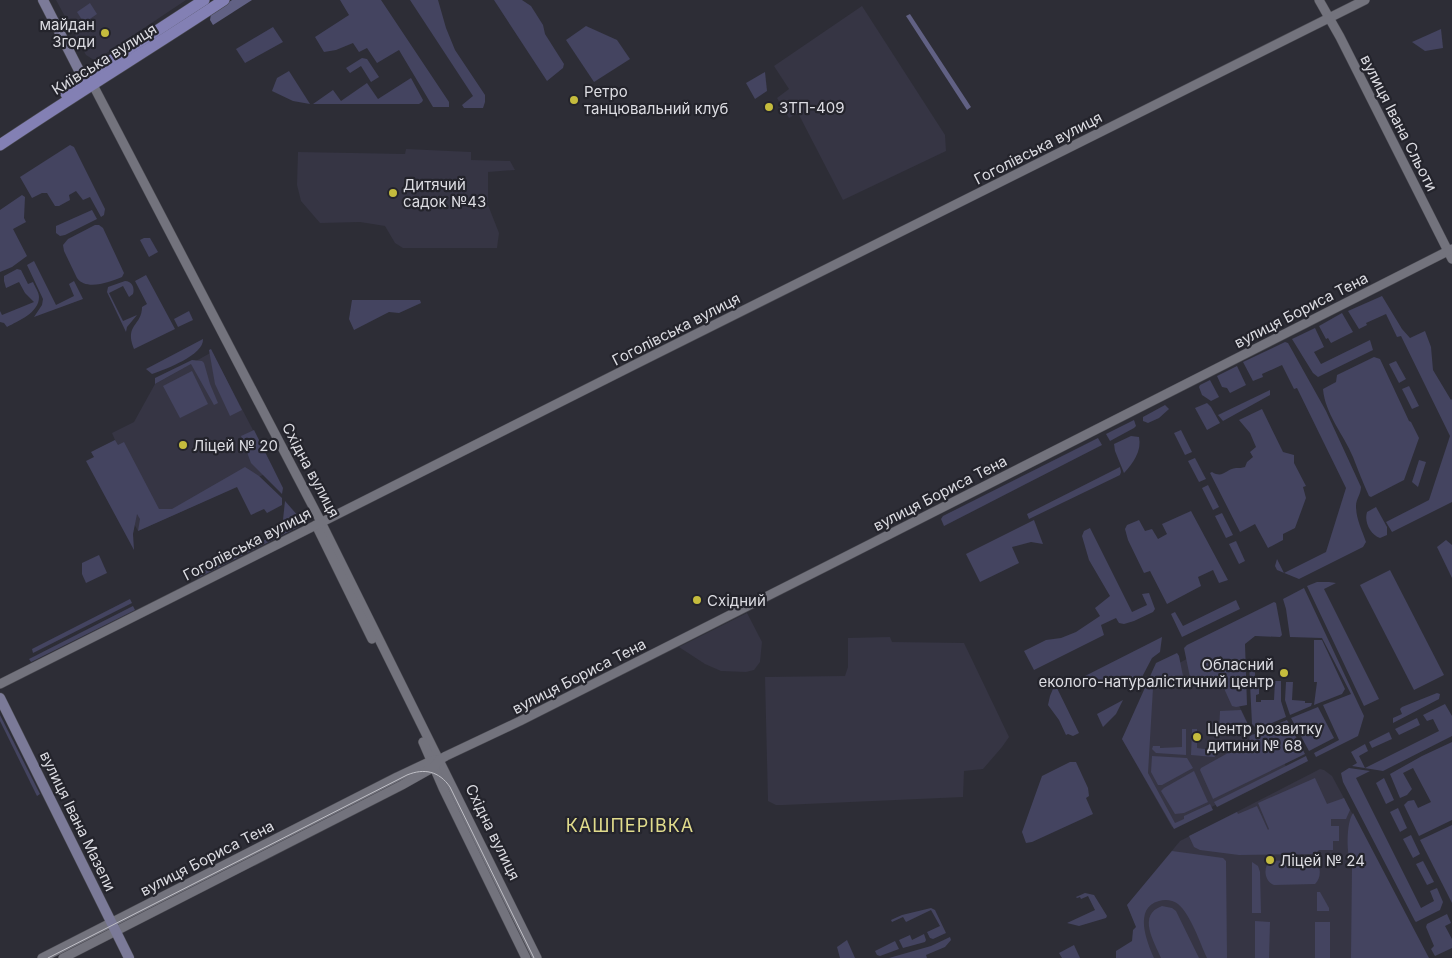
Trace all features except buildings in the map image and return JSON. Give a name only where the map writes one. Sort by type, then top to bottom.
[{"type":"main road","name":"Східна вулиця","points":[[43,0],[88,82]]},
{"type":"main road","name":"Східна вулиця","points":[[50,0],[88,82]]},
{"type":"main road","name":"Київська вулиця","points":[[0,145],[69,98],[88,82],[204,0]]},
{"type":"main road","name":"Київська вулиця","points":[[0,138],[72,90],[224,0]]},
{"type":"main road","name":"вулиця Івана Мазепи","points":[[0,698],[129,958]]},
{"type":"street","name":"вулиця Івана Сльоти","points":[[1319,0],[1340,37],[1451,253]]},
{"type":"street","name":"Гоголівська вулиця","points":[[0,684],[1365,0]]},
{"type":"street","name":"Східна вулиця","points":[[88,82],[319,524],[435,763],[526,958]]},
{"type":"street","name":"вулиця Бориса Тена","points":[[64,958],[114,927],[389,781],[435,763],[1451,253]]},
{"type":"street","name":"Східна вулиця","points":[[435,763],[538,958]]},
{"type":"street","name":"вулиця Бориса Тена","points":[[42,958],[114,927]]},
{"type":"shaded area","name":"майдан Згоди","points":[[56,0],[186,0],[94,60],[86,55]]},
{"type":"shaded area","points":[[232,0],[252,0],[213,25],[210,20],[211,14]]},
{"type":"shaded area","points":[[340,0],[381,0],[449,102],[449,107],[433,107],[399,50],[377,63],[367,48],[359,52],[353,43],[336,50],[324,52],[315,37],[349,15]]},
{"type":"shaded area","points":[[410,0],[438,0],[455,50],[485,95],[483,108],[464,108],[462,105],[473,96]]},
{"type":"shaded area","points":[[494,0],[522,0],[531,6],[543,25],[545,34],[564,64],[563,68],[547,81]]},
{"type":"shaded area","points":[[90,3],[97,14],[84,23],[77,12]]},
{"type":"shaded area","points":[[862,6],[945,135],[946,151],[843,200],[798,113],[789,118],[777,98],[789,89],[774,66]]},
{"type":"shaded area","points":[[910,14],[971,107],[967,110],[906,16]]},
{"type":"shaded area","points":[[586,26],[617,40],[630,59],[594,82],[566,40]]},
{"type":"shaded area","points":[[273,27],[283,42],[245,63],[236,49]]},
{"type":"shaded area","points":[[1441,29],[1443,48],[1425,51],[1412,42]]},
{"type":"shaded area","points":[[362,58],[367,59],[379,77],[371,82],[361,66],[350,73],[346,68]]},
{"type":"shaded area","points":[[289,71],[310,104],[293,101],[272,91],[277,78]]},
{"type":"shaded area","points":[[765,72],[767,91],[755,99],[746,83]]},
{"type":"shaded area","points":[[411,78],[423,100],[419,104],[313,104],[333,90],[341,101],[367,83],[378,99]]},
{"type":"shaded area","points":[[70,145],[74,147],[105,209],[104,215],[101,217],[90,197],[83,200],[76,191],[69,195],[70,200],[59,206],[55,206],[47,193],[42,193],[32,198],[20,177]]},
{"type":"shaded area","name":"Дитячий садок №43","points":[[406,149],[471,152],[471,160],[510,161],[515,170],[488,172],[488,205],[499,233],[497,248],[403,248],[395,243],[385,226],[360,222],[320,223],[301,201],[297,185],[298,152],[405,154]]},
{"type":"shaded area","points":[[22,195],[25,197],[24,218],[26,222],[13,229],[27,256],[12,267],[0,272],[0,210]]},
{"type":"shaded area","points":[[92,210],[97,219],[65,235],[60,236],[56,233],[56,226]]},
{"type":"shaded area","points":[[95,225],[103,228],[124,273],[122,277],[117,279],[92,285],[81,282],[77,278],[63,245],[68,239]]},
{"type":"shaded area","points":[[150,238],[158,252],[149,257],[140,240]]},
{"type":"shaded area","points":[[34,261],[56,305],[74,296],[69,284],[74,281],[83,299],[34,317],[42,305],[43,299],[27,265]]},
{"type":"shaded area","points":[[17,269],[21,270],[28,284],[33,282],[39,295],[38,303],[36,308],[27,316],[7,327],[4,323],[0,322],[0,311],[2,315],[34,302],[25,293],[19,282],[6,288],[4,276]]},
{"type":"shaded area","points":[[146,275],[175,329],[134,349],[131,341],[132,330],[139,318],[142,307],[147,304],[135,281]]},
{"type":"shaded area","points":[[125,281],[129,282],[133,287],[134,292],[129,297],[123,286],[109,293],[123,321],[137,315],[127,327],[126,332],[107,292],[108,287]]},
{"type":"shaded area","points":[[1382,296],[1402,329],[1410,338],[1425,331],[1431,347],[1433,370],[1452,399],[1452,502],[1392,532],[1386,522],[1429,500],[1450,436],[1401,336],[1397,337],[1386,314],[1366,323],[1367,325],[1359,329],[1348,311]]},
{"type":"shaded area","points":[[352,300],[420,300],[421,303],[399,313],[389,312],[354,330],[349,319]]},
{"type":"shaded area","points":[[189,311],[193,320],[178,327],[174,319]]},
{"type":"shaded area","points":[[1342,313],[1353,332],[1331,343],[1328,338],[1326,339],[1319,326]]},
{"type":"shaded area","points":[[1315,328],[1324,347],[1314,352],[1321,364],[1370,340],[1373,350],[1318,377],[1313,373],[1292,339]]},
{"type":"shaded area","points":[[203,339],[202,345],[197,351],[183,361],[152,374],[146,369]]},
{"type":"shaded area","points":[[1285,342],[1288,343],[1326,411],[1361,487],[1356,503],[1356,511],[1366,542],[1363,547],[1299,579],[1284,573],[1326,552],[1346,488],[1297,388],[1294,389],[1282,365],[1262,374],[1263,377],[1253,381],[1243,362]]},
{"type":"shaded area","points":[[211,349],[242,410],[230,416],[215,384],[209,350]]},
{"type":"shaded area","name":"Ліцей № 20","points":[[212,352],[274,470],[138,531],[95,450],[115,440],[112,433],[134,422],[155,384]]},
{"type":"shaded area","points":[[1374,357],[1380,359],[1419,438],[1404,480],[1371,497],[1327,407],[1323,389],[1336,382],[1337,375]]},
{"type":"shaded area","points":[[192,360],[204,363],[218,403],[214,405],[191,364],[155,384],[155,378]]},
{"type":"shaded area","points":[[1396,361],[1406,379],[1399,383],[1389,364]]},
{"type":"shaded area","points":[[1237,366],[1246,385],[1230,393],[1227,388],[1222,387],[1217,376]]},
{"type":"shaded area","points":[[192,371],[208,404],[180,418],[163,386]]},
{"type":"shaded area","points":[[1210,380],[1219,397],[1211,401],[1202,395],[1199,387]]},
{"type":"shaded area","points":[[1409,386],[1419,406],[1412,409],[1402,389]]},
{"type":"shaded area","points":[[1270,390],[1270,395],[1223,421],[1218,415]]},
{"type":"shaded area","points":[[1207,403],[1220,423],[1207,430],[1195,408]]},
{"type":"shaded area","points":[[1165,405],[1169,409],[1159,418],[1148,423],[1143,421],[1143,417]]},
{"type":"shaded area","points":[[1262,409],[1283,452],[1294,455],[1294,463],[1306,486],[1303,487],[1306,498],[1295,528],[1283,534],[1283,540],[1268,548],[1255,524],[1240,532],[1210,473],[1222,474],[1233,469],[1245,467],[1247,462],[1253,457],[1250,452],[1256,447],[1250,433],[1239,420]]},
{"type":"shaded area","points":[[1134,420],[1136,426],[1134,428],[1110,441],[1106,434]]},
{"type":"shaded area","points":[[254,430],[283,488],[282,494],[251,463],[241,436]]},
{"type":"shaded area","points":[[1181,430],[1192,452],[1185,455],[1174,433]]},
{"type":"shaded area","points":[[1131,436],[1139,437],[1140,442],[1138,452],[1124,473],[1114,444]]},
{"type":"shaded area","points":[[1098,438],[1102,445],[944,526],[941,519],[943,516]]},
{"type":"shaded area","points":[[115,440],[118,445],[124,442],[159,509],[172,509],[245,467],[259,476],[282,498],[282,505],[267,513],[264,509],[251,515],[237,487],[138,531],[140,519],[137,514],[133,534],[134,550],[86,461],[94,457],[91,452]]},
{"type":"shaded area","points":[[1195,458],[1206,479],[1199,482],[1188,461]]},
{"type":"shaded area","points":[[1419,460],[1426,462],[1418,487],[1412,482]]},
{"type":"shaded area","points":[[1120,467],[1120,475],[1029,519],[1027,514]]},
{"type":"shaded area","points":[[1208,485],[1219,507],[1213,510],[1202,488]]},
{"type":"shaded area","points":[[285,501],[299,517],[298,520],[282,529]]},
{"type":"shaded area","points":[[1376,507],[1387,527],[1387,535],[1380,538],[1371,531],[1366,520],[1367,512]]},
{"type":"shaded area","points":[[1191,511],[1228,580],[1219,583],[1213,570],[1198,577],[1201,586],[1167,604],[1150,571],[1144,573],[1128,540],[1125,529],[1127,525],[1139,520],[1145,531],[1152,529],[1158,539],[1167,534],[1162,524]]},
{"type":"shaded area","points":[[1222,513],[1233,535],[1226,538],[1215,516]]},
{"type":"shaded area","points":[[1034,520],[1043,544],[1031,542],[1012,547],[1019,563],[980,582],[966,554]]},
{"type":"shaded area","points":[[298,523],[300,526],[247,553],[245,550]]},
{"type":"shaded area","points":[[1090,528],[1132,612],[1147,605],[1142,594],[1149,593],[1155,609],[1153,612],[1124,624],[1119,623],[1116,618],[1101,625],[1104,635],[1034,670],[1024,651],[1046,640],[1061,638],[1076,632],[1100,616],[1095,608],[1110,596],[1089,560],[1082,536],[1084,531]]},
{"type":"shaded area","points":[[1446,540],[1452,545],[1452,578],[1437,547]]},
{"type":"shaded area","points":[[1236,541],[1245,561],[1239,564],[1229,544]]},
{"type":"shaded area","points":[[241,552],[243,555],[198,578],[196,575]]},
{"type":"shaded area","points":[[99,555],[107,573],[86,583],[82,574],[82,563]]},
{"type":"shaded area","points":[[1277,559],[1284,573],[1277,570],[1275,566]]},
{"type":"shaded area","points":[[1390,570],[1444,675],[1414,690],[1360,585]]},
{"type":"shaded area","points":[[1317,582],[1336,583],[1324,589],[1379,699],[1364,706],[1307,586]]},
{"type":"shaded area","points":[[1304,588],[1364,716],[1358,736],[1316,757],[1314,753],[1339,740],[1323,705],[1351,694],[1322,638],[1290,637],[1283,599]]},
{"type":"shaded area","points":[[130,599],[132,603],[33,653],[32,649]]},
{"type":"shaded area","points":[[1236,600],[1240,609],[1182,637],[1171,614],[1175,612],[1183,626]]},
{"type":"shaded area","points":[[1274,602],[1276,603],[1282,635],[1280,637],[1255,636],[1245,644],[1247,705],[1232,706],[1222,684],[1195,684],[1191,682],[1184,648],[1187,645]]},
{"type":"shaded area","points":[[133,606],[135,610],[31,662],[29,659]]},
{"type":"shaded area","points":[[747,613],[762,642],[760,662],[754,670],[746,672],[721,671],[705,664],[679,647]]},
{"type":"shaded area","points":[[890,637],[892,642],[964,643],[1009,737],[1002,747],[983,769],[964,771],[963,797],[783,805],[776,805],[768,801],[765,677],[845,676],[848,667],[848,638]]},
{"type":"shaded area","points":[[1162,637],[1160,652],[1152,658],[1142,677],[1106,685],[1102,684],[1097,678],[1085,685],[1081,678]]},
{"type":"shaded area","points":[[1314,640],[1322,640],[1345,689],[1342,694],[1314,705],[1317,682],[1314,682]]},
{"type":"shaded area","name":"Центр розвитку дитини № 68","points":[[1209,647],[1254,735],[1283,760],[1287,769],[1172,827],[1122,739],[1155,676]]},
{"type":"shaded area","points":[[1177,653],[1184,681],[1181,683],[1157,684],[1153,688],[1148,773],[1175,823],[1184,819],[1184,816],[1210,804],[1213,810],[1174,829],[1122,739],[1156,663]]},
{"type":"shaded area","points":[[1249,664],[1255,664],[1255,681],[1267,681],[1267,687],[1259,687],[1256,702],[1274,700],[1275,681],[1281,681],[1281,701],[1286,717],[1262,727],[1255,727],[1252,724]]},
{"type":"shaded area","points":[[1286,682],[1293,682],[1292,700],[1312,703],[1311,706],[1290,715],[1285,700]]},
{"type":"shaded area","points":[[1055,684],[1079,733],[1073,736],[1066,735],[1059,720],[1048,705]]},
{"type":"shaded area","points":[[1437,693],[1440,694],[1439,699],[1393,723],[1393,718],[1402,714],[1400,709],[1402,707]]},
{"type":"shaded area","points":[[1123,700],[1116,714],[1103,727],[1097,714]]},
{"type":"shaded area","points":[[1445,704],[1452,716],[1452,736],[1383,771],[1352,766],[1357,763],[1351,752],[1365,744],[1368,751],[1359,756],[1365,768],[1439,731],[1433,719],[1427,721],[1423,715]]},
{"type":"shaded area","points":[[1318,707],[1334,738],[1309,751],[1291,718]]},
{"type":"shaded area","points":[[1241,710],[1248,725],[1243,732],[1219,732],[1220,711]]},
{"type":"shaded area","points":[[0,715],[40,794],[37,796],[0,721]]},
{"type":"shaded area","points":[[1417,718],[1420,725],[1399,735],[1395,729]]},
{"type":"shaded area","points":[[1287,720],[1305,754],[1213,799],[1200,770],[1201,768],[1228,753],[1247,753],[1250,736]]},
{"type":"shaded area","points":[[1182,729],[1186,729],[1186,755],[1156,753],[1152,749],[1153,746],[1160,746],[1160,748],[1182,747]]},
{"type":"shaded area","points":[[1192,729],[1197,729],[1197,748],[1218,751],[1218,754],[1214,757],[1191,755]]},
{"type":"shaded area","points":[[1389,732],[1392,739],[1372,748],[1369,742]]},
{"type":"shaded area","points":[[1452,742],[1452,820],[1419,836],[1404,805],[1408,801],[1414,800],[1418,808],[1431,802],[1413,768],[1403,773],[1412,789],[1407,795],[1400,798],[1390,774]]},
{"type":"shaded area","points":[[1152,756],[1187,758],[1193,768],[1162,785],[1158,785],[1151,772]]},
{"type":"shaded area","points":[[1306,756],[1308,761],[1217,807],[1214,802]]},
{"type":"shaded area","points":[[1070,762],[1076,762],[1088,788],[1089,796],[1086,798],[1093,814],[1026,843],[1022,832],[1042,776]]},
{"type":"shaded area","points":[[1349,768],[1370,771],[1356,778],[1421,908],[1434,901],[1430,891],[1437,888],[1443,902],[1440,910],[1415,921],[1343,782],[1341,773]]},
{"type":"shaded area","name":"Ліцей № 24","points":[[1320,769],[1332,776],[1366,839],[1416,958],[1150,958],[1127,905],[1180,841]]},
{"type":"shaded area","points":[[1194,771],[1208,802],[1184,813],[1175,814],[1161,791]]},
{"type":"shaded area","points":[[1315,778],[1327,804],[1344,798],[1350,810],[1346,819],[1331,819],[1331,826],[1339,826],[1339,841],[1333,841],[1333,850],[1319,850],[1315,854],[1239,855],[1200,850],[1194,847],[1189,836],[1237,812],[1238,814],[1257,806],[1268,830],[1258,803]]},
{"type":"shaded area","points":[[1384,778],[1394,800],[1386,804],[1376,783]]},
{"type":"shaded area","points":[[1398,808],[1407,828],[1400,832],[1390,812]]},
{"type":"shaded area","points":[[1353,813],[1429,958],[1351,958],[1352,867],[1348,840],[1349,824]]},
{"type":"shaded area","points":[[1452,825],[1452,903],[1420,840]]},
{"type":"shaded area","points":[[1411,835],[1420,854],[1413,858],[1403,839]]},
{"type":"shaded area","points":[[1172,851],[1223,858],[1226,861],[1227,958],[1207,958],[1195,930],[1183,909],[1178,904],[1166,900],[1151,905],[1146,911],[1144,918],[1148,943],[1154,958],[1116,958],[1116,951],[1132,941],[1133,930],[1136,927],[1127,905]]},
{"type":"shaded area","points":[[1310,859],[1317,862],[1320,873],[1315,884],[1274,885],[1266,877],[1266,867],[1270,861]]},
{"type":"shaded area","points":[[1423,861],[1434,882],[1427,885],[1416,864]]},
{"type":"shaded area","points":[[1252,862],[1258,866],[1260,872],[1261,913],[1252,913]]},
{"type":"shaded area","points":[[1317,892],[1320,892],[1329,911],[1317,911]]},
{"type":"shaded area","points":[[1085,893],[1094,895],[1107,916],[1106,918],[1079,926],[1067,923],[1095,910],[1088,896],[1081,899],[1076,897]]},
{"type":"shaded area","points":[[1162,906],[1176,911],[1199,958],[1161,958],[1152,936],[1149,922],[1154,910]]},
{"type":"shaded area","points":[[931,908],[935,910],[946,933],[933,939],[930,938],[927,932],[940,926],[931,910],[906,922],[903,917],[892,922],[891,920],[902,915]]},
{"type":"shaded area","points":[[1447,914],[1451,923],[1445,926],[1452,939],[1452,948],[1435,956],[1431,949],[1434,946],[1426,927],[1427,924]]},
{"type":"shaded area","points":[[1255,921],[1270,922],[1269,958],[1255,958]]},
{"type":"shaded area","points":[[1315,922],[1330,922],[1330,958],[1315,958]]},
{"type":"shaded area","points":[[924,934],[925,942],[903,948],[899,940],[910,935],[912,940]]},
{"type":"shaded area","points":[[950,937],[951,940],[945,947],[926,955],[927,958],[889,958],[931,946]]},
{"type":"shaded area","points":[[847,940],[855,958],[840,958],[837,947]]},
{"type":"shaded area","points":[[895,941],[899,949],[880,956],[877,955],[875,951]]},
{"type":"shaded area","points":[[1074,945],[1080,958],[1062,958],[1059,953]]},
{"type":"tram line","points":[[48,958],[407,775],[419,772],[436,774],[450,787],[534,958]]},
{"type":"place","name":"майдан Згоди","points":[[105,33]]},
{"type":"place","name":"Ретро танцювальний клуб","points":[[574,100]]},
{"type":"place","name":"ЗТП-409","points":[[769,107]]},
{"type":"place","name":"Дитячий садок №43","points":[[393,193]]},
{"type":"place","name":"Ліцей № 20","points":[[183,445]]},
{"type":"place","name":"Східний","points":[[697,600]]},
{"type":"place","name":"Обласний еколого-натуралістичний центр","points":[[1284,673]]},
{"type":"place","name":"Центр розвитку дитини № 68","points":[[1197,737]]},
{"type":"place","name":"Ліцей № 24","points":[[1270,860]]},
{"type":"district","name":"КАШПЕРІВКА","points":[[630,825]]}]
